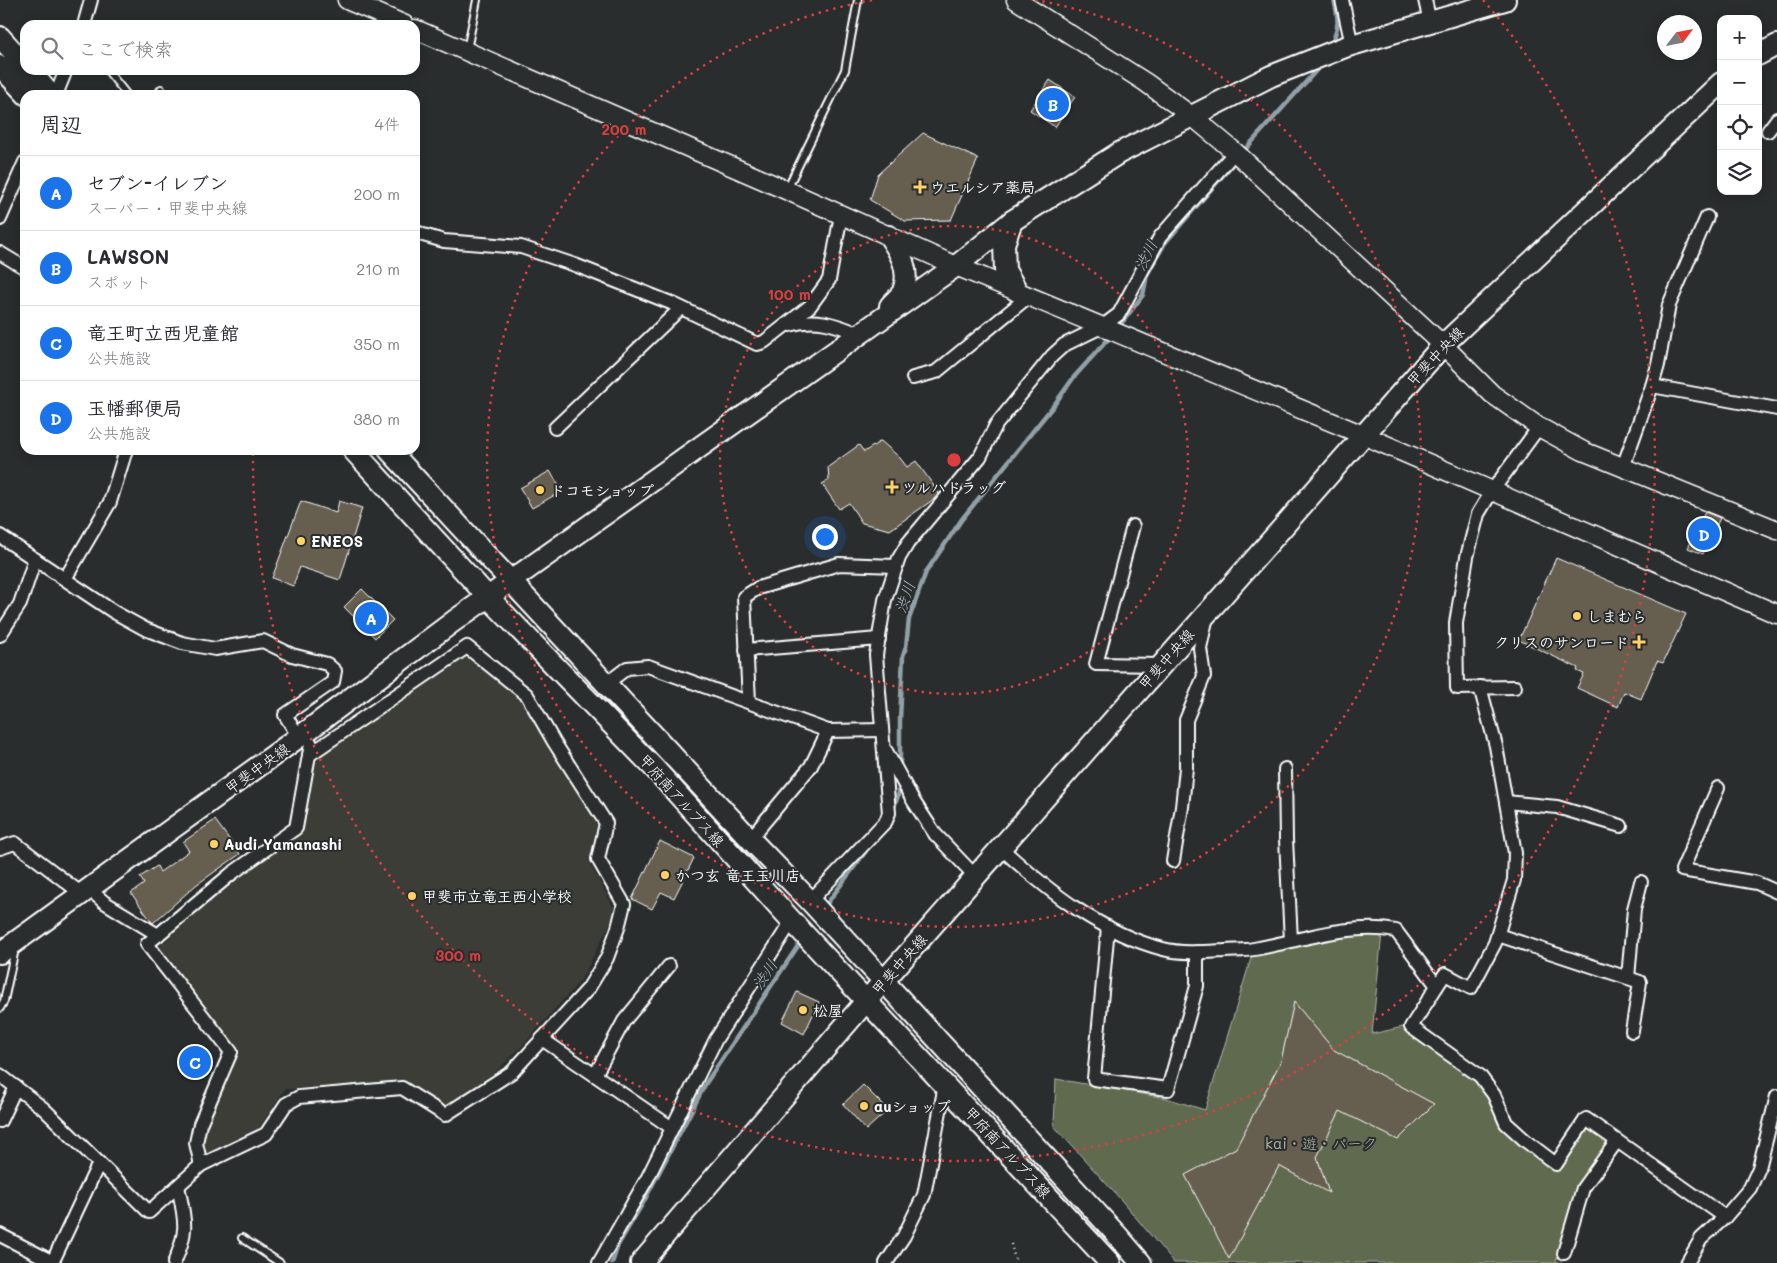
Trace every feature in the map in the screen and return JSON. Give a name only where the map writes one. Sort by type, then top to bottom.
[{"type":"main road","points":[[866,328],[956,266],[1012,221],[1119,153],[1271,76],[1352,45],[1505,0]]},
{"type":"main road","points":[[0,37],[20,59]]},
{"type":"main road","points":[[1762,52],[1777,45]]},
{"type":"main road","points":[[0,66],[22,90]]},
{"type":"main road","points":[[33,75],[47,90]]},
{"type":"main road","name":"甲斐中央線","points":[[641,1263],[867,1000],[1443,345],[1717,87]]},
{"type":"main road","points":[[1012,221],[1004,244],[1005,270],[1023,293]]},
{"type":"main road","points":[[866,328],[903,292],[906,276],[904,261],[889,236]]},
{"type":"main road","name":"甲斐中央線","points":[[0,953],[302,735],[488,597],[866,328]]},
{"type":"main road","name":"甲府南アルプス線","points":[[358,455],[488,597],[656,769],[792,921],[1110,1263]]},
{"type":"main road","name":"甲府南アルプス線","points":[[394,455],[750,839],[810,901],[1141,1263]]},
{"type":"street","points":[[86,20],[92,0]]},
{"type":"street","points":[[347,0],[393,20]]},
{"type":"street","points":[[1016,0],[1144,82],[1193,117],[1235,152],[1443,345],[1492,394],[1539,427],[1583,451],[1777,530]]},
{"type":"street","points":[[1342,0],[1352,45]]},
{"type":"street","points":[[1426,0],[1430,22]]},
{"type":"street","points":[[420,31],[956,266],[1363,435],[1777,614]]},
{"type":"street","points":[[58,90],[64,75]]},
{"type":"street","points":[[1768,131],[1777,118]]},
{"type":"street","points":[[810,901],[886,821],[889,812],[876,655],[886,600],[899,558],[908,543],[980,457],[996,426],[1052,356],[1064,345],[1103,326],[1119,314],[1160,237],[1235,152]]},
{"type":"street","points":[[0,219],[20,173]]},
{"type":"street","points":[[420,234],[444,241],[520,247],[575,265],[681,308],[757,344],[764,342],[810,306],[829,280],[841,215]]},
{"type":"street","points":[[1623,467],[1658,365],[1669,305],[1707,217]]},
{"type":"street","points":[[0,253],[20,265]]},
{"type":"street","points":[[913,378],[936,372],[1023,293]]},
{"type":"street","points":[[555,428],[681,308]]},
{"type":"street","points":[[783,327],[802,321],[820,320],[838,325],[866,328]]},
{"type":"street","points":[[1652,386],[1777,409]]},
{"type":"street","points":[[1515,688],[1457,688],[1456,623],[1467,557],[1478,514],[1539,427]]},
{"type":"street","points":[[65,580],[110,502],[124,455]]},
{"type":"street","points":[[1133,526],[1096,664],[1160,665]]},
{"type":"street","points":[[0,536],[114,612],[145,629],[182,643],[215,649],[263,641],[292,655],[327,664],[336,671],[333,682],[285,715],[311,744],[296,828],[231,874],[147,944],[231,1052],[200,1124],[196,1142],[201,1165]]},
{"type":"street","points":[[0,635],[20,604],[34,559]]},
{"type":"street","points":[[749,702],[744,597],[758,588],[839,564],[896,566]]},
{"type":"street","points":[[1173,862],[1186,768],[1186,720],[1204,676],[1200,648],[1208,611]]},
{"type":"street","points":[[746,650],[879,639]]},
{"type":"street","points":[[0,1075],[44,1109],[149,1212],[201,1165],[266,1134],[286,1104],[300,1097],[402,1088],[446,1115],[512,1072],[588,989],[607,958],[624,904],[598,859],[606,823],[527,696],[467,647],[309,755]]},
{"type":"street","points":[[606,684],[627,668],[648,666],[828,731],[882,730]]},
{"type":"street","points":[[1480,688],[1496,746],[1506,802],[1515,853],[1514,880],[1495,943],[1471,988],[1445,974],[1411,1027],[1480,1076],[1494,1095],[1506,1123],[1556,1164],[1586,1119],[1725,1217]]},
{"type":"street","points":[[750,839],[811,766],[828,731]]},
{"type":"street","points":[[884,746],[914,802],[935,834],[976,877]]},
{"type":"street","points":[[1285,769],[1291,940]]},
{"type":"street","points":[[1718,788],[1682,870],[1757,883],[1777,892]]},
{"type":"street","points":[[1506,802],[1557,807],[1621,826]]},
{"type":"street","points":[[0,848],[15,843],[85,892],[158,935]]},
{"type":"street","points":[[1001,848],[1033,878],[1070,905],[1124,936],[1165,950],[1197,952],[1253,950],[1291,940],[1354,930],[1384,929],[1396,931],[1437,986]]},
{"type":"street","points":[[1628,978],[1634,909],[1641,882]]},
{"type":"street","points":[[599,1263],[648,1177],[716,1039],[792,921]]},
{"type":"street","points":[[1108,926],[1094,1079],[1168,1089],[1197,986],[1197,952]]},
{"type":"street","points":[[1498,935],[1640,982],[1632,1031]]},
{"type":"street","points":[[595,1075],[624,1021],[669,966]]},
{"type":"street","points":[[542,1039],[672,1128]]},
{"type":"street","points":[[886,1263],[904,1236],[924,1194],[945,1085]]},
{"type":"street","points":[[0,1121],[16,1087]]},
{"type":"street","points":[[1687,1263],[1701,1240],[1725,1217],[1750,1188],[1759,1168],[1777,1096]]},
{"type":"street","points":[[1564,1253],[1583,1188],[1617,1141]]},
{"type":"street","points":[[0,1235],[52,1262],[98,1163]]},
{"type":"street","points":[[174,1263],[182,1245],[186,1223],[178,1186]]},
{"type":"lane","points":[[467,51],[477,0]]},
{"type":"lane","points":[[786,190],[845,70],[858,0]]},
{"type":"lane","points":[[111,75],[123,90]]},
{"type":"lane","points":[[0,1008],[4,1001],[17,940]]},
{"type":"lane","points":[[242,1238],[280,1263]]},
{"type":"path","points":[[1011,1244],[1016,1263]]},
{"type":"shaded area","name":"甲斐市立竜王西小学校","points":[[470,654],[522,698],[597,822],[589,862],[616,912],[581,980],[523,1045],[484,1083],[441,1108],[402,1081],[285,1089],[254,1135],[205,1157],[202,1142],[239,1049],[159,946],[236,880],[301,833],[318,756]]},
{"type":"green space","name":"kai・遊・パーク","points":[[1382,933],[1372,1034],[1403,1027],[1479,1079],[1491,1096],[1503,1128],[1557,1170],[1588,1125],[1613,1141],[1581,1186],[1556,1261],[1561,1263],[1174,1263],[1122,1201],[1054,1126],[1056,1079],[1166,1098],[1205,1110],[1252,955],[1308,941]]},
{"type":"building","points":[[1050,80],[1075,97],[1055,127],[1030,110]]},
{"type":"building","name":"ウエルシア薬局","points":[[923,133],[978,159],[951,220],[905,221],[870,200],[878,174]]},
{"type":"building","points":[[881,441],[907,467],[916,461],[939,493],[934,499],[890,530],[862,523],[849,503],[839,509],[822,484],[829,480],[828,467],[859,445],[864,452]]},
{"type":"building","points":[[550,471],[562,491],[532,508],[520,488]]},
{"type":"building","points":[[301,501],[336,513],[339,501],[362,508],[340,580],[300,567],[293,586],[272,578]]},
{"type":"building","points":[[1705,512],[1720,518],[1703,554],[1688,548]]},
{"type":"building","points":[[1556,558],[1686,614],[1663,663],[1657,661],[1641,699],[1624,692],[1618,707],[1577,688],[1584,674],[1577,671],[1578,668],[1519,640]]},
{"type":"building","points":[[362,589],[393,620],[375,638],[344,607]]},
{"type":"building","points":[[215,820],[240,854],[196,885],[153,923],[131,893],[144,884],[140,877],[157,866],[160,872],[189,851],[183,842]]},
{"type":"building","name":"かつ玄 竜王玉川店","points":[[660,841],[694,858],[674,898],[661,892],[652,909],[632,899]]},
{"type":"building","points":[[797,992],[819,1002],[804,1034],[782,1022]]},
{"type":"building","points":[[1294,1002],[1334,1050],[1434,1104],[1398,1140],[1340,1111],[1317,1157],[1329,1193],[1279,1166],[1229,1259],[1185,1175],[1236,1148],[1281,1061]]},
{"type":"building","points":[[863,1085],[888,1110],[866,1130],[843,1104]]},
{"type":"waterway","name":"渋川","points":[[1332,44],[1338,22],[1334,0]]},
{"type":"waterway","name":"渋川","points":[[1242,153],[1322,64]]},
{"type":"waterway","name":"渋川","points":[[1118,328],[1143,295],[1147,275],[1165,243],[1232,165]]},
{"type":"waterway","name":"渋川","points":[[900,768],[903,656],[906,647],[909,619],[926,572],[962,519],[1054,405],[1074,377],[1111,336]]},
{"type":"waterway","name":"渋川","points":[[893,810],[899,793],[899,783]]},
{"type":"waterway","name":"渋川","points":[[823,909],[866,851]]},
{"type":"waterway","name":"渋川","points":[[612,1263],[618,1245],[644,1201],[706,1083],[802,940]]},
{"type":"place","name":"LAWSON","points":[[1053,104]]},
{"type":"place","name":"ウエルシア薬局","points":[[920,187]]},
{"type":"place","name":"ツルハドラッグ","points":[[892,487]]},
{"type":"place","name":"ドコモショップ","points":[[540,490]]},
{"type":"place","name":"玉幡郵便局","points":[[1704,534]]},
{"type":"place","name":"ENEOS","points":[[301,541]]},
{"type":"place","name":"しまむら","points":[[1577,616]]},
{"type":"place","name":"セブン-イレブン","points":[[371,618]]},
{"type":"place","name":"クリスのサンロード","points":[[1639,642]]},
{"type":"place","name":"Audi Yamanashi","points":[[214,844]]},
{"type":"place","name":"かつ玄 竜王玉川店","points":[[665,875]]},
{"type":"place","name":"甲斐市立竜王西小学校","points":[[412,896]]},
{"type":"place","name":"松屋","points":[[803,1010]]},
{"type":"place","name":"竜王町立西児童館","points":[[195,1062]]},
{"type":"place","name":"auショップ","points":[[864,1106]]}]
